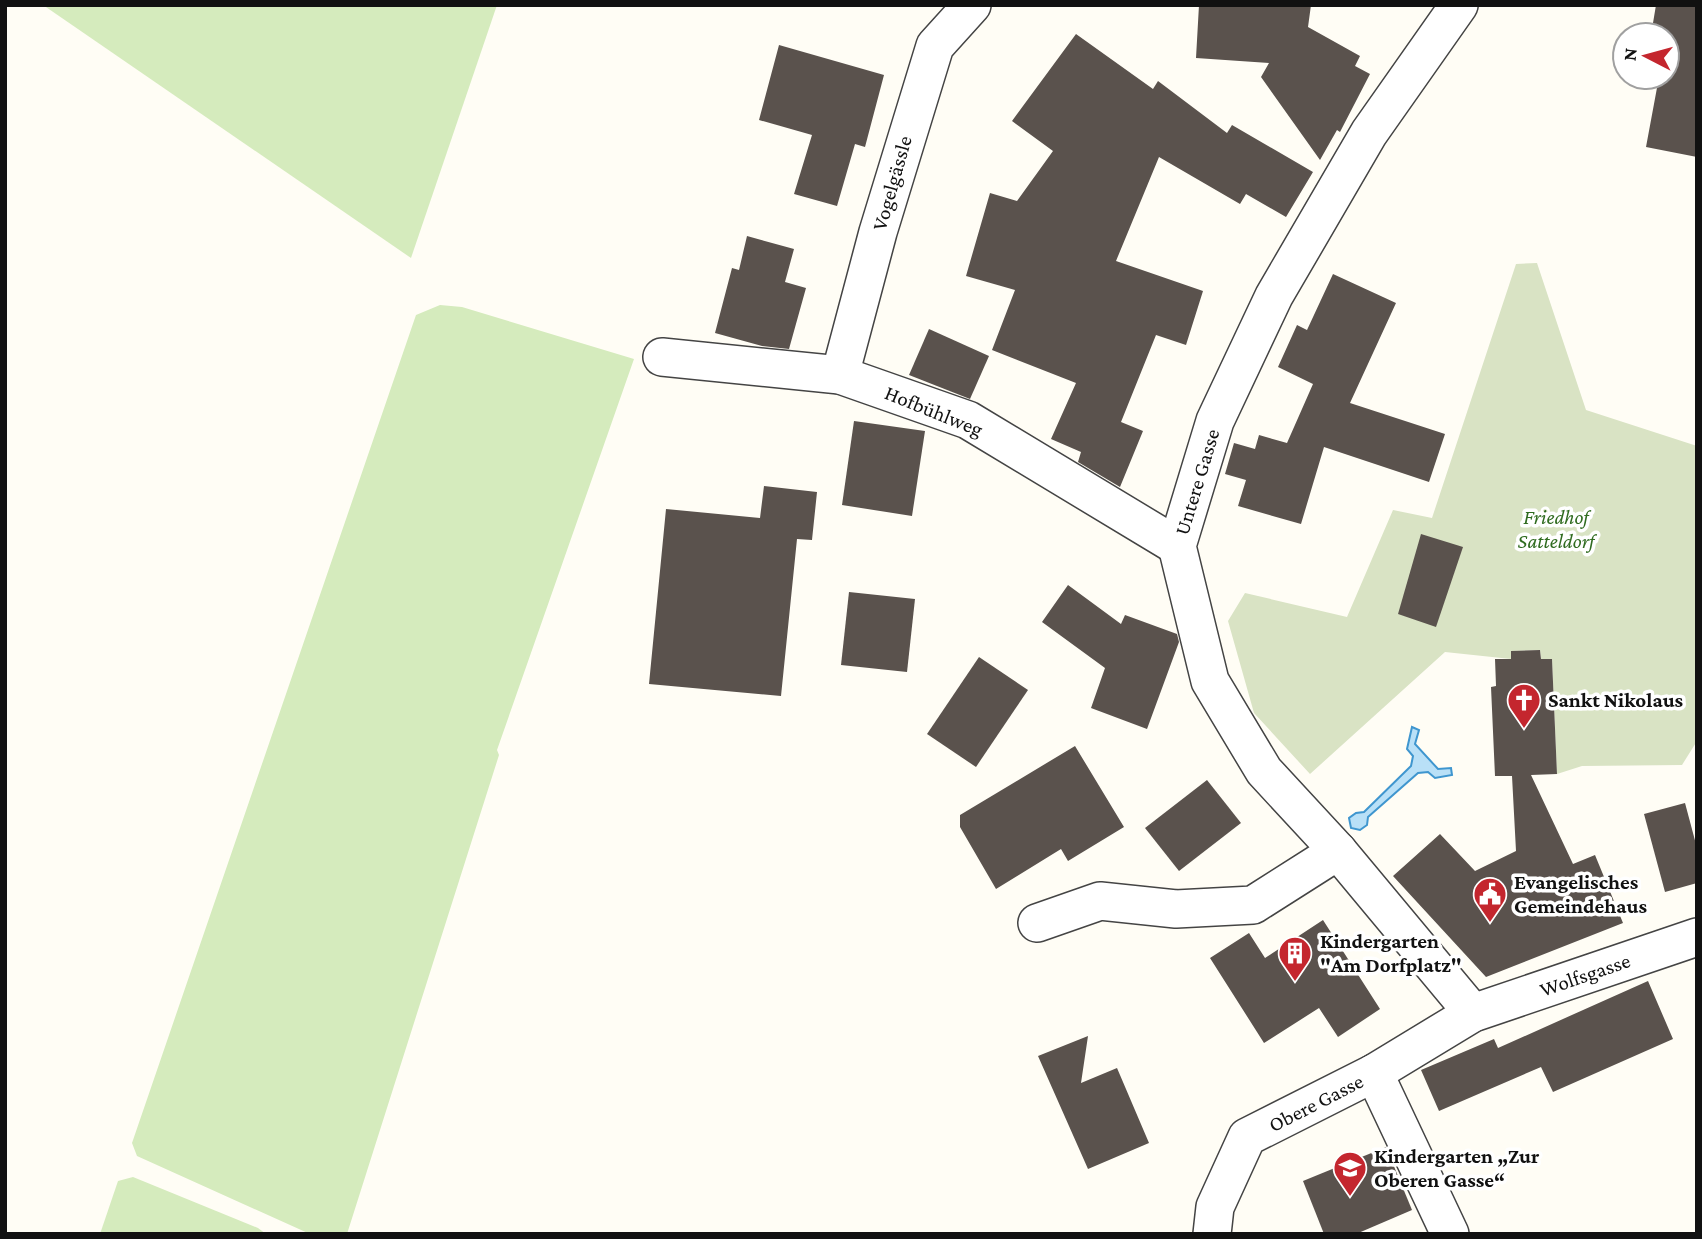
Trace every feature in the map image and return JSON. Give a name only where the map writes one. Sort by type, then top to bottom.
[{"type":"street","name":"Vogelgässle","points":[[840,375],[882,219],[935,46],[972,5]]},
{"type":"street","name":"Untere Gasse","points":[[1460,5],[1369,133],[1274,296],[1215,421],[1177,547],[1210,681],[1264,771],[1338,851],[1473,1013]]},
{"type":"street","name":"Hofbühlweg","points":[[662,356],[840,375],[968,420],[1177,547]]},
{"type":"street","points":[[1037,923],[1100,901],[1176,909],[1253,905],[1338,851]]},
{"type":"street","name":"Wolfsgasse","points":[[1473,1013],[1697,937]]},
{"type":"street","name":"Obere Gasse","points":[[1212,1234],[1214,1207],[1247,1138],[1374,1073],[1473,1013]]},
{"type":"street","points":[[1374,1073],[1450,1234]]},
{"type":"green space","points":[[43,5],[497,5],[411,258]]},
{"type":"green space","name":"Friedhof Satteldorf","points":[[1537,263],[1586,410],[1697,446],[1697,741],[1682,765],[1582,766],[1557,774],[1552,659],[1541,659],[1540,650],[1512,651],[1511,659],[1445,652],[1310,774],[1254,713],[1228,621],[1245,593],[1347,617],[1393,510],[1432,518],[1516,264]]},
{"type":"green space","points":[[440,305],[462,307],[634,359],[497,750],[499,755],[347,1234],[310,1234],[137,1156],[132,1143],[416,315]]},
{"type":"green space","points":[[133,1177],[258,1228],[266,1234],[100,1234],[118,1181]]},
{"type":"water","points":[[1412,727],[1419,730],[1415,744],[1438,769],[1451,768],[1452,775],[1435,778],[1428,772],[1418,773],[1368,817],[1367,825],[1360,830],[1351,828],[1349,818],[1364,812],[1411,766],[1413,756],[1407,749]]},
{"type":"building","points":[[1199,5],[1311,5],[1308,27],[1360,56],[1355,66],[1370,74],[1340,132],[1337,130],[1320,160],[1261,77],[1269,63],[1196,58]]},
{"type":"building","points":[[1656,5],[1697,5],[1697,157],[1646,147],[1656,91],[1681,91],[1681,21],[1653,21]]},
{"type":"building","points":[[1076,34],[1153,89],[1158,81],[1227,133],[1232,125],[1313,172],[1286,217],[1246,194],[1240,204],[1159,157],[1116,261],[1203,291],[1186,345],[1156,335],[1121,422],[1143,431],[1120,487],[1078,462],[1081,452],[1051,439],[1076,383],[992,350],[1015,290],[966,276],[990,193],[1017,201],[1053,151],[1012,121]]},
{"type":"building","points":[[779,45],[884,75],[865,147],[855,144],[837,206],[794,194],[812,135],[759,120]]},
{"type":"building","points":[[747,236],[794,249],[785,282],[806,288],[789,349],[762,346],[715,333],[732,268],[739,270]]},
{"type":"building","points":[[1333,274],[1396,303],[1350,403],[1445,434],[1429,482],[1324,447],[1301,524],[1238,506],[1246,480],[1225,474],[1234,443],[1255,449],[1259,435],[1287,443],[1313,384],[1278,367],[1297,325],[1307,330]]},
{"type":"building","points":[[929,329],[989,356],[970,399],[909,375]]},
{"type":"building","points":[[854,421],[925,431],[912,516],[842,505]]},
{"type":"building","points":[[764,486],[817,492],[812,540],[797,539],[781,696],[649,684],[666,509],[760,518]]},
{"type":"building","points":[[1421,534],[1463,547],[1436,627],[1398,614]]},
{"type":"building","points":[[1068,585],[1121,624],[1125,615],[1177,634],[1179,642],[1147,729],[1091,708],[1105,668],[1042,622]]},
{"type":"building","points":[[849,592],[915,599],[907,672],[841,665]]},
{"type":"building","points":[[1540,650],[1541,659],[1552,659],[1557,774],[1531,775],[1573,864],[1595,855],[1623,923],[1486,977],[1393,876],[1440,834],[1475,871],[1516,851],[1512,776],[1495,776],[1491,687],[1496,686],[1495,659],[1511,659],[1511,651]]},
{"type":"building","points":[[979,657],[1028,690],[976,767],[927,734]]},
{"type":"building","points":[[1075,746],[1124,827],[1068,861],[1061,849],[996,889],[960,827],[960,815]]},
{"type":"building","points":[[1207,780],[1241,823],[1179,871],[1145,828]]},
{"type":"building","points":[[1685,803],[1697,848],[1697,883],[1665,892],[1644,814]]},
{"type":"building","name":"Kindergarten \"Am Dorfplatz\"","points":[[1323,920],[1380,1009],[1338,1037],[1319,1008],[1264,1043],[1210,958],[1249,933],[1265,958]]},
{"type":"building","points":[[1648,981],[1673,1039],[1553,1092],[1541,1067],[1439,1111],[1421,1070],[1494,1039],[1498,1048]]},
{"type":"building","points":[[1088,1036],[1081,1083],[1117,1068],[1149,1143],[1088,1169],[1038,1056]]},
{"type":"building","points":[[1386,1147],[1412,1210],[1356,1234],[1324,1234],[1303,1181]]},
{"type":"place","name":"Sankt Nikolaus","points":[[1524,730]]},
{"type":"place","name":"Evangelisches Gemeindehaus","points":[[1490,924]]},
{"type":"place","name":"Kindergarten \"Am Dorfplatz\"","points":[[1295,983]]},
{"type":"place","name":"Kindergarten „Zur Oberen Gasse“","points":[[1350,1198]]}]
